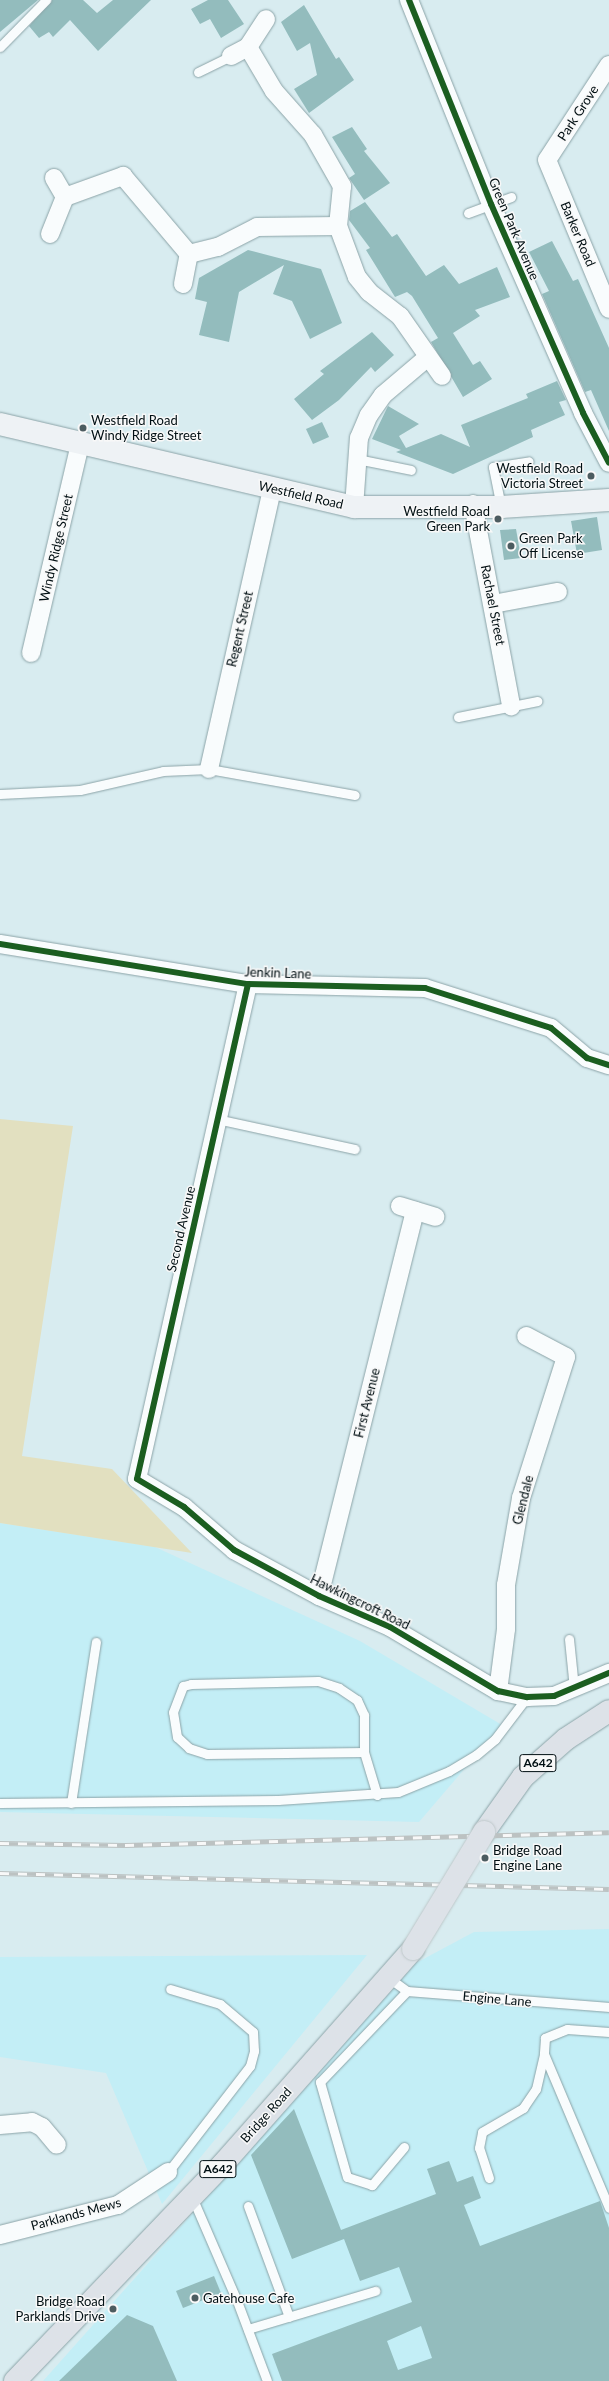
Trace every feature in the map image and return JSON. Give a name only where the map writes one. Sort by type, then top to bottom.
[{"type":"highway","name":"Bridge Road","points":[[15,2381],[192,2197],[389,1978],[413,1949],[484,1832],[523,1777],[566,1740],[609,1711]]},
{"type":"main road","name":"Westfield Road","points":[[0,424],[80,444],[354,507],[473,504],[501,507],[608,504]]},
{"type":"street","name":"Green Park Avenue","points":[[409,0],[490,204],[583,413],[609,463]]},
{"type":"street","points":[[231,56],[248,47],[266,19]]},
{"type":"street","points":[[248,47],[274,91],[313,135],[342,186],[338,226],[357,277],[369,292],[400,316],[442,376]]},
{"type":"street","name":"Park Grove","points":[[547,160],[609,65]]},
{"type":"street","name":"Barker Road","points":[[547,160],[609,309]]},
{"type":"street","points":[[50,234],[65,197],[123,176],[189,254]]},
{"type":"street","points":[[54,178],[65,197]]},
{"type":"street","points":[[189,254],[218,247],[257,227],[338,226]]},
{"type":"street","points":[[183,284],[189,254]]},
{"type":"street","points":[[354,507],[359,438],[383,395],[428,357]]},
{"type":"street","name":"Windy Ridge Street","points":[[31,653],[80,444]]},
{"type":"street","name":"Regent Street","points":[[208,769],[272,489]]},
{"type":"street","name":"Rachael Street","points":[[473,504],[511,706]]},
{"type":"street","points":[[493,604],[558,592]]},
{"type":"street","name":"Jenkin Lane","points":[[0,944],[248,984],[425,988],[551,1028],[588,1058],[609,1065]]},
{"type":"street","name":"Second Avenue","points":[[137,1479],[248,984]]},
{"type":"street","name":"First Avenue","points":[[319,1596],[408,1208],[435,1217]]},
{"type":"street","name":"Glendale","points":[[498,1691],[506,1629],[506,1585],[521,1498],[566,1357],[526,1336]]},
{"type":"street","name":"Hawkingcroft Road","points":[[137,1479],[184,1507],[234,1550],[319,1596],[390,1627],[498,1691],[527,1697],[554,1696],[609,1673]]},
{"type":"street","points":[[0,2125],[32,2122],[42,2127],[57,2145]]},
{"type":"street","name":"Parklands Mews","points":[[0,2235],[118,2205],[168,2172]]},
{"type":"lane","points":[[0,47],[46,0]]},
{"type":"lane","points":[[198,72],[231,56]]},
{"type":"lane","name":"Green Park Avenue","points":[[468,213],[511,197]]},
{"type":"lane","points":[[357,459],[411,470]]},
{"type":"lane","points":[[501,507],[493,467],[529,461]]},
{"type":"lane","points":[[458,717],[537,701]]},
{"type":"lane","points":[[0,794],[80,790],[163,771],[208,769],[355,795]]},
{"type":"lane","points":[[217,1119],[355,1149]]},
{"type":"lane","points":[[569,1639],[574,1688]]},
{"type":"lane","points":[[71,1802],[96,1642]]},
{"type":"lane","points":[[364,1752],[207,1754],[189,1748],[177,1737],[173,1712],[183,1686],[191,1684],[318,1681],[339,1688],[357,1700],[364,1715],[364,1752],[377,1795]]},
{"type":"lane","points":[[0,1803],[278,1800],[377,1795],[398,1792],[449,1772],[476,1756],[494,1739],[527,1697]]},
{"type":"lane","points":[[389,1978],[407,1991],[320,2082],[347,2177],[372,2185],[404,2147]]},
{"type":"lane","points":[[168,2172],[250,2066],[254,2051],[253,2032],[220,2004],[170,1989]]},
{"type":"lane","name":"Engine Lane","points":[[407,1991],[609,2007]]},
{"type":"lane","points":[[489,2178],[479,2148],[482,2132],[523,2108],[536,2089],[544,2054],[545,2038],[567,2029],[609,2032]]},
{"type":"lane","points":[[544,2054],[609,2208]]},
{"type":"lane","points":[[192,2197],[248,2329],[267,2381]]},
{"type":"lane","points":[[248,2206],[289,2316]]},
{"type":"lane","points":[[248,2329],[375,2291]]},
{"type":"shaded area","points":[[0,1119],[73,1126],[22,1456],[112,1469],[192,1553],[0,1523]]},
{"type":"shaded area","points":[[0,1523],[155,1547],[360,1641],[502,1725],[419,1822],[0,1812]]},
{"type":"shaded area","points":[[609,1929],[609,2381],[43,2381],[416,1963],[474,1932]]},
{"type":"shaded area","points":[[367,1955],[162,2204],[106,2073],[0,2057],[0,1957]]},
{"type":"building","points":[[0,0],[38,0],[0,32]]},
{"type":"building","points":[[52,0],[83,0],[97,13],[113,0],[151,0],[98,51],[70,20],[53,37],[49,32],[39,38],[29,26]]},
{"type":"building","points":[[208,0],[228,0],[244,24],[221,38],[210,19],[200,24],[191,9]]},
{"type":"building","points":[[304,5],[336,59],[339,57],[354,80],[309,113],[294,89],[317,75],[310,43],[297,51],[281,22]]},
{"type":"building","points":[[352,127],[367,149],[364,151],[390,183],[364,200],[349,178],[355,174],[332,137]]},
{"type":"building","points":[[365,202],[392,237],[397,234],[426,276],[444,265],[459,284],[497,267],[510,297],[475,310],[480,316],[453,333],[473,365],[480,361],[492,379],[463,397],[431,342],[438,338],[412,296],[407,292],[395,297],[366,250],[370,248],[349,220],[350,211]]},
{"type":"building","points":[[552,241],[573,281],[578,279],[609,348],[609,431],[591,390],[585,392],[542,294],[549,291],[529,252]]},
{"type":"building","points":[[248,250],[321,269],[342,323],[310,339],[292,301],[273,294],[284,265],[239,292],[229,342],[199,335],[207,302],[195,299],[199,278]]},
{"type":"building","points":[[372,332],[394,355],[375,372],[371,367],[339,400],[312,420],[294,399],[324,374],[320,371]]},
{"type":"building","points":[[557,381],[566,400],[559,402],[565,415],[531,430],[533,437],[453,474],[396,452],[401,450],[372,439],[388,406],[419,424],[399,436],[406,448],[441,434],[470,447],[461,425],[528,398],[526,394]]},
{"type":"building","points":[[322,422],[329,437],[313,444],[306,429]]},
{"type":"building","points":[[597,517],[602,550],[577,554],[571,521]]},
{"type":"building","name":"Green Park Off License","points":[[516,529],[521,558],[504,560],[500,530]]},
{"type":"building","points":[[294,2109],[341,2230],[436,2194],[427,2169],[449,2161],[457,2182],[473,2176],[481,2198],[464,2205],[480,2246],[600,2201],[609,2228],[609,2381],[282,2381],[272,2354],[412,2302],[399,2267],[360,2281],[344,2239],[292,2259],[251,2155]],"holes":[[[421,2326],[432,2358],[398,2370],[387,2341]]]},
{"type":"building","name":"Gatehouse Cafe","points":[[214,2276],[221,2293],[183,2308],[176,2291]]},
{"type":"building","points":[[127,2315],[153,2326],[177,2381],[59,2381]]},
{"type":"railway","points":[[0,1843],[125,1845],[609,1832]]},
{"type":"railway","points":[[0,1873],[609,1889]]},
{"type":"cycle path","points":[[409,0],[491,204],[583,413],[609,463]]},
{"type":"cycle path","points":[[0,944],[248,984],[425,988],[551,1028],[587,1058],[609,1065]]},
{"type":"cycle path","points":[[248,984],[137,1479],[184,1507],[234,1550],[319,1596],[390,1627],[498,1691],[527,1697],[554,1696],[609,1673]]},
{"type":"place","name":"Westfield Road Windy Ridge Street","points":[[83,428]]},
{"type":"place","name":"Westfield Road Victoria Street","points":[[591,476]]},
{"type":"place","name":"Westfield Road Green Park","points":[[498,519]]},
{"type":"place","name":"Green Park Off License","points":[[511,546]]},
{"type":"place","name":"Bridge Road Engine Lane","points":[[485,1858]]},
{"type":"place","name":"Gatehouse Cafe","points":[[195,2298]]},
{"type":"place","name":"Bridge Road Parklands Drive","points":[[113,2309]]}]
